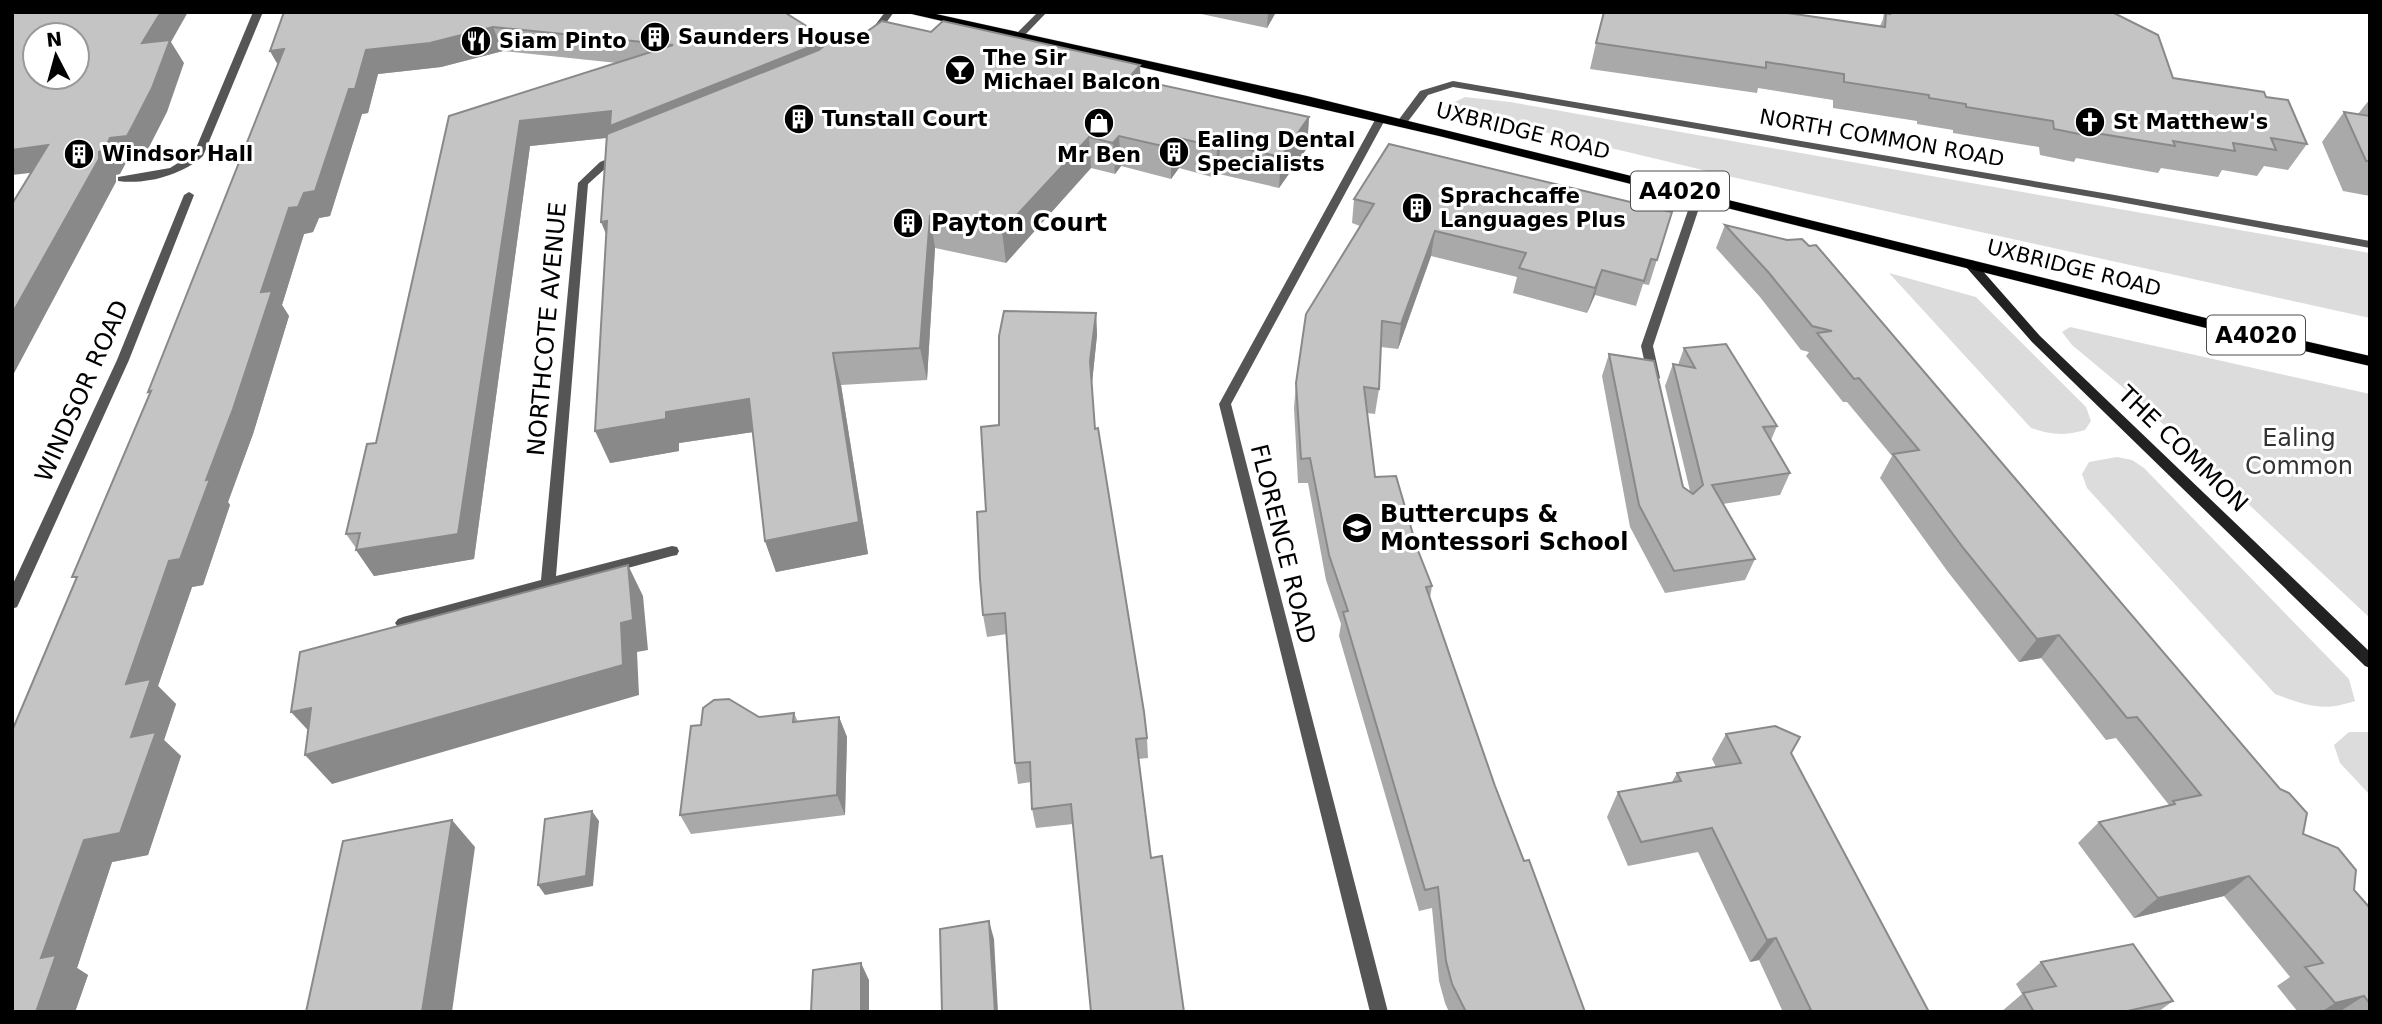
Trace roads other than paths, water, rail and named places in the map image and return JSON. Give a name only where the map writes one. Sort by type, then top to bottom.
[{"type":"main road","name":"UXBRIDGE ROAD","points":[[909,12],[1402,122],[2370,361]]},
{"type":"street","points":[[122,179],[174,171],[189,165],[199,153],[258,12]]},
{"type":"street","points":[[860,46],[890,12]]},
{"type":"street","points":[[1020,35],[1043,12]]},
{"type":"street","name":"NORTH COMMON ROAD","points":[[1402,122],[1424,93],[1453,84],[2109,197],[2370,245]]},
{"type":"street","name":"FLORENCE ROAD","points":[[1378,1012],[1225,404],[1381,118]]},
{"type":"street","name":"NORTHCOTE AVENUE","points":[[548,584],[583,183],[604,163],[630,153]]},
{"type":"street","name":"WINDSOR ROAD","points":[[12,603],[123,360],[189,195]]},
{"type":"street","points":[[1656,387],[1647,346],[1698,195]]},
{"type":"street","name":"THE COMMON","points":[[1970,264],[2036,340],[2370,662]]},
{"type":"street","points":[[403,624],[672,551]]},
{"type":"place","name":"Saunders House","points":[[655,37]]},
{"type":"place","name":"Siam Pinto","points":[[476,41]]},
{"type":"place","name":"The Sir Michael Balcon","points":[[960,70]]},
{"type":"place","name":"Tunstall Court","points":[[799,119]]},
{"type":"place","name":"St Matthew's","points":[[2090,122]]},
{"type":"place","name":"Mr Ben","points":[[1099,123]]},
{"type":"place","name":"Ealing Dental Specialists","points":[[1174,152]]},
{"type":"place","name":"Windsor Hall","points":[[79,154]]},
{"type":"place","name":"Sprachcaffe Languages Plus","points":[[1417,208]]},
{"type":"place","name":"Payton Court","points":[[908,223]]},
{"type":"place","name":"Buttercups & Montessori School","points":[[1357,528]]},
{"type":"park label","name":"Ealing Common","points":[[2299,452]]}]
